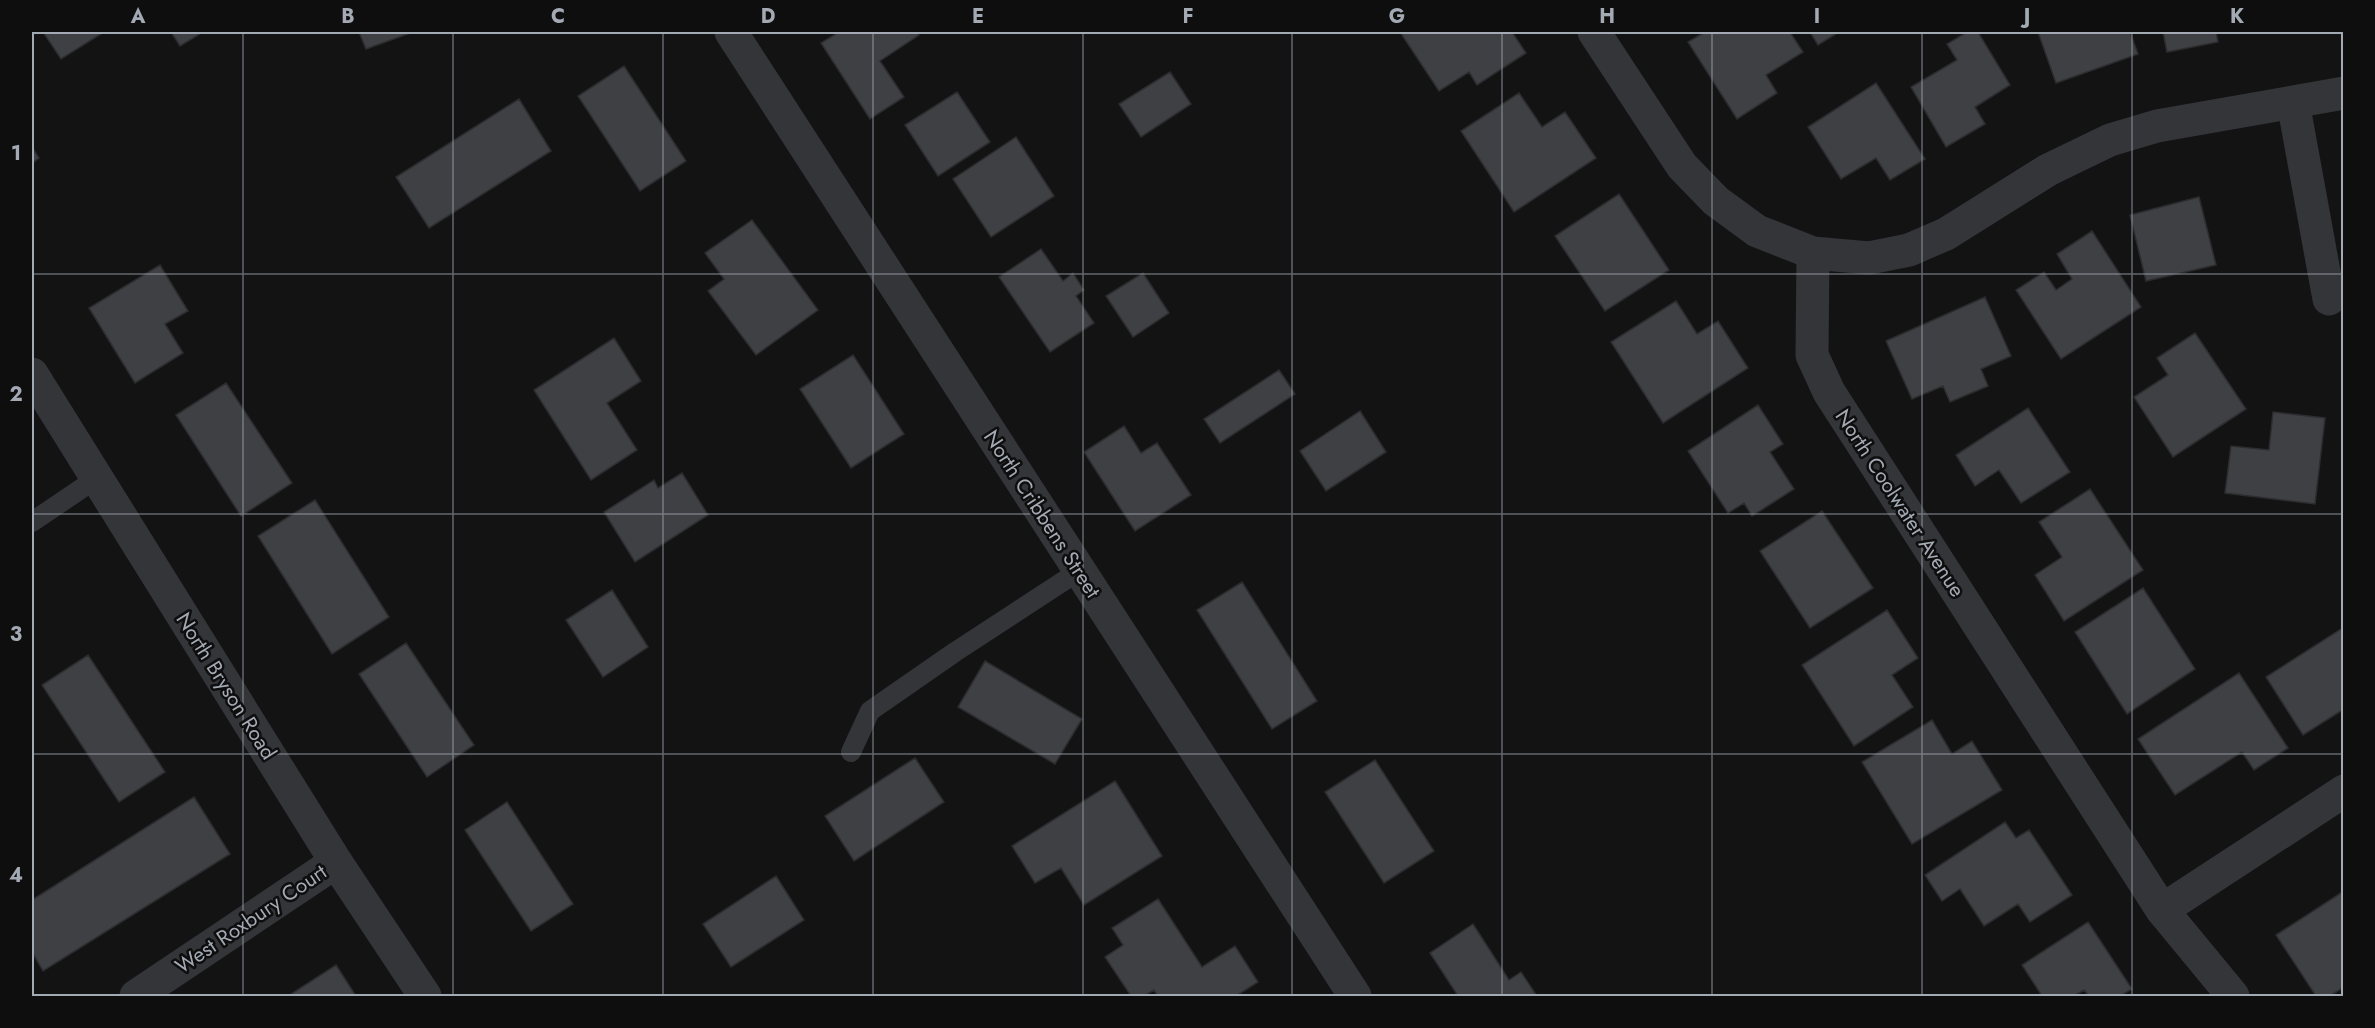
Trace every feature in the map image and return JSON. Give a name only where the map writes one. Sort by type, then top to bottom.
[{"type":"street","name":"North Cribbens Street","points":[[731,32],[1355,996]]},
{"type":"street","points":[[1594,32],[1682,166],[1716,201],[1757,231],[1814,253],[1869,258],[1909,250],[1946,234],[2048,170],[2110,140],[2157,126],[2343,93]]},
{"type":"street","points":[[2293,102],[2329,299]]},
{"type":"street","name":"North Coolwater Avenue","points":[[1814,253],[1812,355],[1829,392],[2162,910],[2233,996]]},
{"type":"street","name":"North Bryson Road","points":[[32,374],[336,862],[425,996]]},
{"type":"street","points":[[2162,910],[2343,791]]},
{"type":"street","name":"West Roxbury Court","points":[[136,996],[336,862]]},
{"type":"lane","points":[[32,522],[97,478]]},
{"type":"lane","points":[[851,752],[870,711],[1079,572]]},
{"type":"building","points":[[43,32],[104,32],[61,59]]},
{"type":"building","points":[[171,32],[203,32],[180,46]]},
{"type":"building","points":[[359,32],[413,32],[366,49]]},
{"type":"building","points":[[839,32],[917,32],[919,35],[880,61],[904,97],[870,119],[821,43]]},
{"type":"building","points":[[1400,32],[1512,32],[1526,53],[1477,85],[1469,72],[1439,91]]},
{"type":"building","points":[[1705,32],[1790,32],[1803,52],[1766,75],[1777,93],[1737,119],[1688,42]]},
{"type":"building","points":[[1810,32],[1839,32],[1818,45]]},
{"type":"building","points":[[1967,32],[1978,32],[2010,85],[1975,107],[1985,124],[1946,147],[1911,87],[1957,60],[1947,44]]},
{"type":"building","points":[[2038,32],[2130,32],[2138,54],[2056,83]]},
{"type":"building","points":[[2163,32],[2216,32],[2218,42],[2167,52]]},
{"type":"building","points":[[624,66],[686,161],[640,191],[578,96]]},
{"type":"building","points":[[1170,72],[1191,104],[1141,137],[1119,104]]},
{"type":"building","points":[[1876,83],[1925,159],[1890,180],[1876,158],[1841,179],[1808,127]]},
{"type":"building","points":[[957,92],[990,142],[938,176],[905,125]]},
{"type":"building","points":[[1519,93],[1542,127],[1565,112],[1596,158],[1514,212],[1461,131]]},
{"type":"building","points":[[519,99],[551,151],[429,228],[396,177]]},
{"type":"building","points":[[1016,137],[1054,196],[991,237],[953,179]]},
{"type":"building","points":[[32,147],[39,158],[32,163]]},
{"type":"building","points":[[1619,194],[1669,270],[1605,311],[1555,236]]},
{"type":"building","points":[[2199,197],[2216,265],[2146,281],[2130,215]]},
{"type":"building","points":[[752,220],[818,310],[756,355],[708,291],[724,279],[705,253]]},
{"type":"building","points":[[2092,231],[2141,307],[2061,359],[2016,290],[2044,272],[2056,290],[2072,279],[2057,254]]},
{"type":"building","points":[[1041,249],[1063,281],[1073,273],[1084,290],[1076,296],[1094,323],[1050,352],[999,277]]},
{"type":"building","points":[[160,265],[188,311],[165,324],[183,353],[135,383],[89,308]]},
{"type":"building","points":[[1143,273],[1169,313],[1133,337],[1106,296]]},
{"type":"building","points":[[1985,297],[2011,356],[1981,369],[1988,386],[1950,402],[1943,386],[1912,399],[1886,341]]},
{"type":"building","points":[[1676,301],[1697,334],[1718,321],[1748,368],[1663,423],[1611,342]]},
{"type":"building","points":[[2195,333],[2246,409],[2173,457],[2134,397],[2168,375],[2157,358]]},
{"type":"building","points":[[614,338],[641,381],[607,403],[637,450],[591,480],[534,390]]},
{"type":"building","points":[[853,355],[904,434],[851,468],[800,389]]},
{"type":"building","points":[[1279,370],[1295,394],[1220,443],[1204,419]]},
{"type":"building","points":[[226,383],[292,483],[241,516],[176,415]]},
{"type":"building","points":[[1758,405],[1783,444],[1770,452],[1794,489],[1752,516],[1744,503],[1728,513],[1688,451]]},
{"type":"building","points":[[2028,408],[2070,472],[2021,503],[1999,470],[1975,486],[1956,455]]},
{"type":"building","points":[[1360,411],[1386,452],[1326,491],[1300,451]]},
{"type":"building","points":[[2273,412],[2325,418],[2315,504],[2225,493],[2231,446],[2269,450]]},
{"type":"building","points":[[1124,426],[1141,453],[1157,443],[1191,495],[1135,531],[1084,452]]},
{"type":"building","points":[[682,473],[708,515],[635,562],[604,512],[654,480],[658,488]]},
{"type":"building","points":[[2090,489],[2143,570],[2064,621],[2035,575],[2062,557],[2039,522]]},
{"type":"building","points":[[315,500],[389,617],[332,654],[258,536]]},
{"type":"building","points":[[1822,511],[1873,588],[1810,628],[1760,551]]},
{"type":"building","points":[[1242,582],[1317,701],[1272,729],[1197,610]]},
{"type":"building","points":[[2143,588],[2195,669],[2127,714],[2075,632]]},
{"type":"building","points":[[612,590],[648,647],[603,677],[566,620]]},
{"type":"building","points":[[1887,610],[1918,658],[1892,675],[1913,707],[1854,746],[1802,665]]},
{"type":"building","points":[[2344,627],[2344,709],[2303,735],[2266,677]]},
{"type":"building","points":[[406,643],[474,745],[427,777],[359,674]]},
{"type":"building","points":[[88,655],[165,772],[119,802],[42,685]]},
{"type":"building","points":[[985,661],[1082,719],[1055,764],[958,707]]},
{"type":"building","points":[[2239,673],[2288,748],[2254,770],[2242,752],[2175,795],[2138,739]]},
{"type":"building","points":[[1932,720],[1952,754],[1972,741],[2002,790],[1912,844],[1862,762]]},
{"type":"building","points":[[915,758],[944,802],[854,861],[825,816]]},
{"type":"building","points":[[1375,760],[1434,851],[1384,883],[1325,792]]},
{"type":"building","points":[[1115,781],[1162,856],[1084,905],[1061,868],[1035,883],[1012,846]]},
{"type":"building","points":[[194,797],[230,854],[43,971],[32,952],[32,900]]},
{"type":"building","points":[[507,802],[573,904],[531,931],[465,830]]},
{"type":"building","points":[[2005,822],[2016,838],[2029,830],[2072,895],[2030,922],[2018,904],[1984,926],[1960,889],[1942,901],[1925,875]]},
{"type":"building","points":[[776,876],[804,920],[731,967],[703,924]]},
{"type":"building","points":[[2344,891],[2344,987],[2330,996],[2316,996],[2276,935]]},
{"type":"building","points":[[1158,899],[1202,967],[1235,946],[1258,982],[1236,996],[1158,996],[1154,990],[1144,996],[1131,996],[1105,957],[1123,945],[1112,928]]},
{"type":"building","points":[[2088,922],[2132,989],[2120,996],[2089,996],[2084,990],[2074,996],[2042,996],[2022,965]]},
{"type":"building","points":[[1473,924],[1509,980],[1521,972],[1537,996],[1458,996],[1430,953]]},
{"type":"building","points":[[336,965],[356,996],[288,996]]}]
